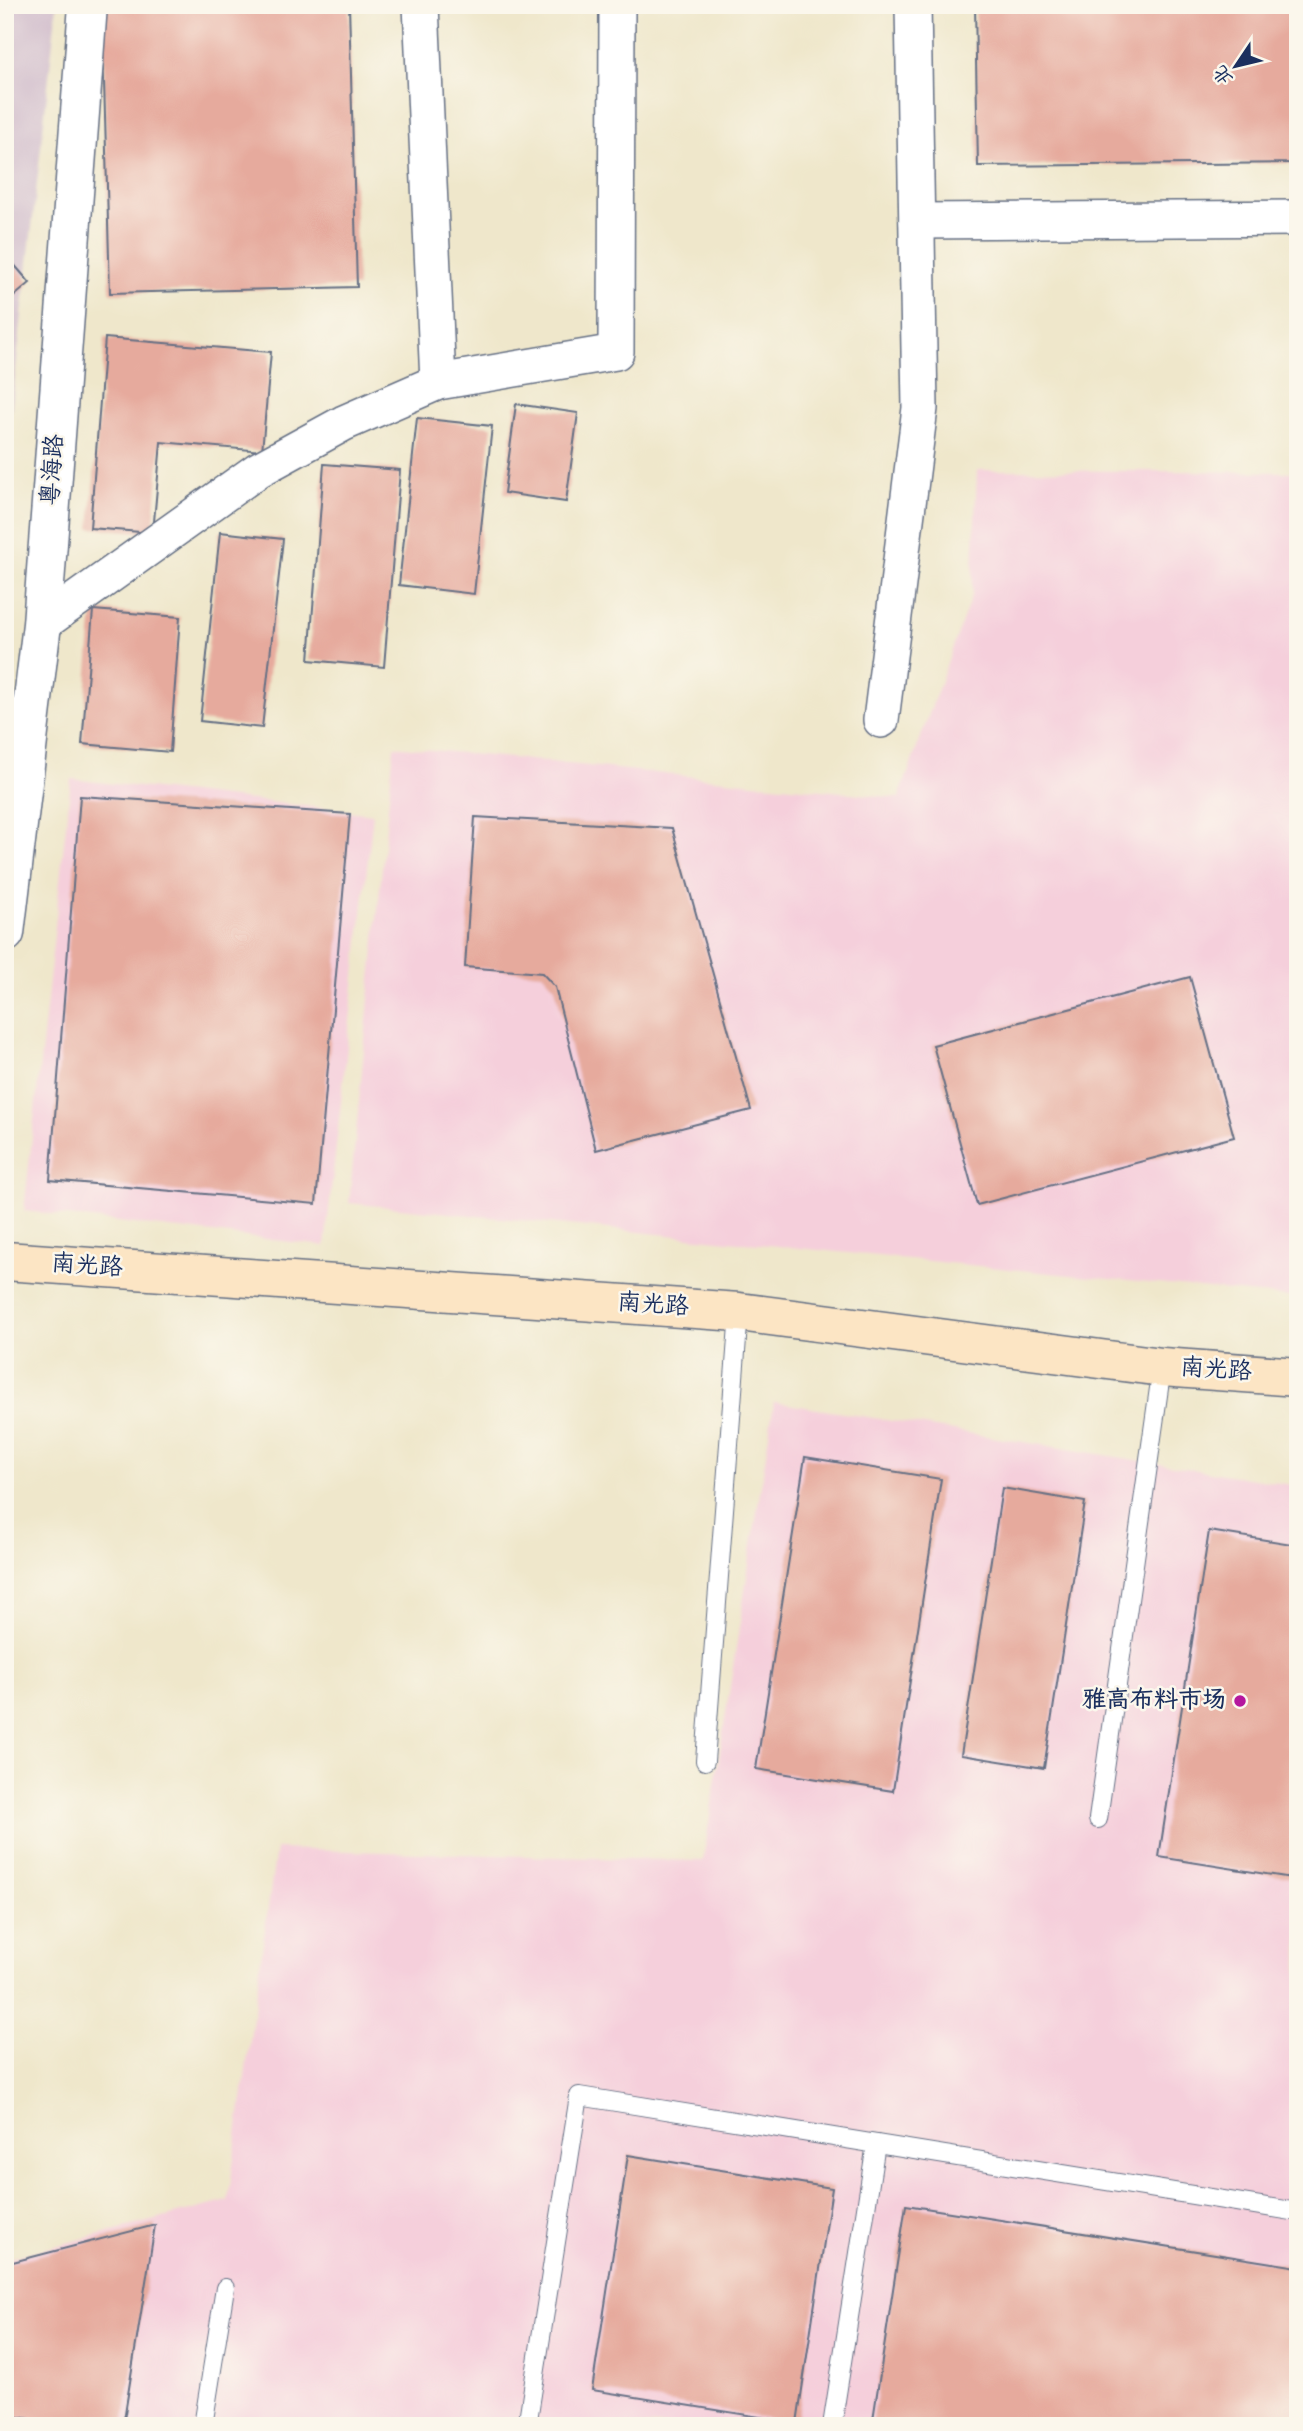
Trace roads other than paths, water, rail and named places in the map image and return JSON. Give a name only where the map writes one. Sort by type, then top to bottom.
[{"type":"main road","name":"南光路","points":[[5,1261],[739,1312],[1162,1367],[1298,1377]]},
{"type":"street","name":"粤海路","points":[[5,933],[42,624],[88,5]]},
{"type":"street","points":[[421,5],[438,382]]},
{"type":"street","points":[[42,624],[258,470],[344,423],[438,382],[616,352],[617,5]]},
{"type":"street","points":[[881,720],[920,408],[913,5]]},
{"type":"street","points":[[917,221],[1298,218]]},
{"type":"lane","points":[[705,1761],[739,1312]]},
{"type":"lane","points":[[1098,1819],[1162,1367]]},
{"type":"lane","points":[[527,2426],[579,2096],[1298,2212]]},
{"type":"lane","points":[[832,2426],[876,2144]]},
{"type":"lane","points":[[203,2426],[225,2288]]},
{"type":"place","name":"雅高布料市场","points":[[1240,1701]]}]
